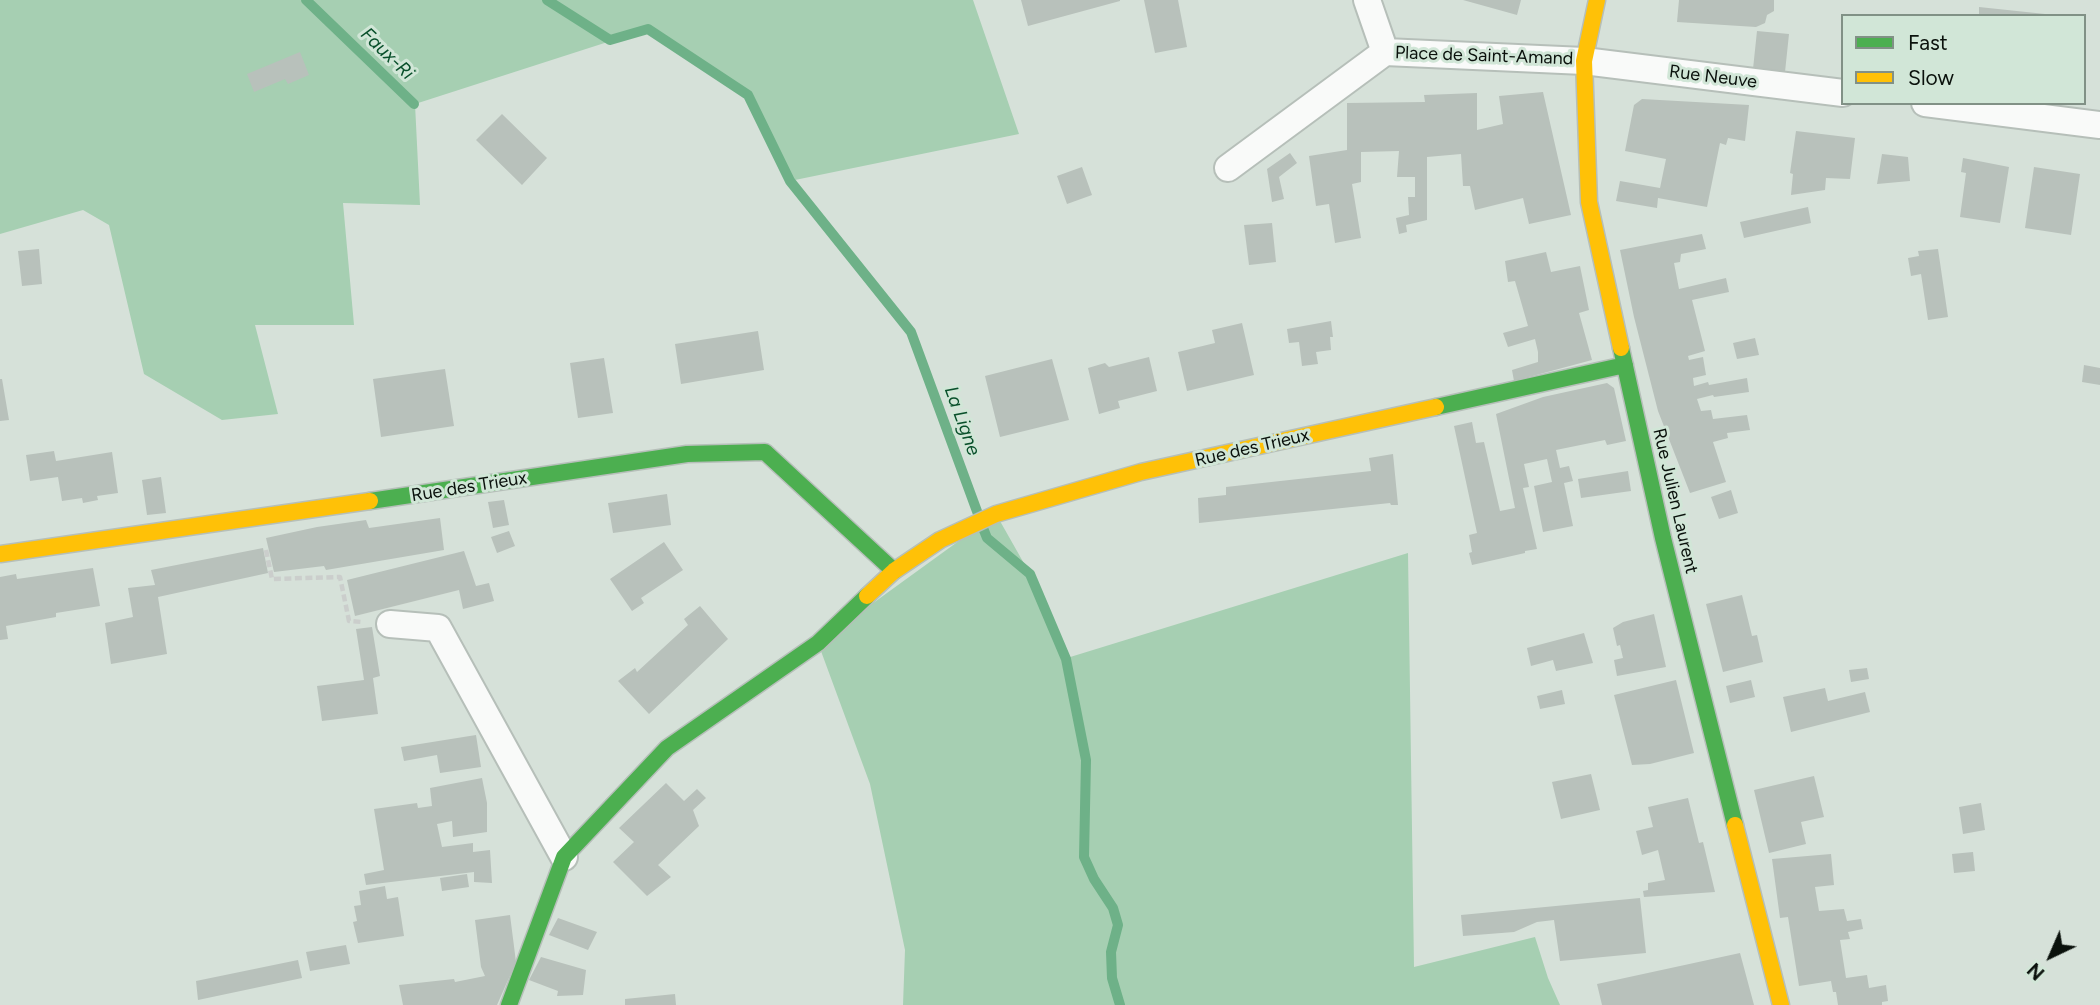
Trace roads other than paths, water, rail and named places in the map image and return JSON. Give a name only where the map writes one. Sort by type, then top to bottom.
[{"type":"street","name":"Place de Saint-Amand","points":[[1367,0],[1385,52]]},
{"type":"street","name":"Rue Julien Laurent","points":[[1597,0],[1584,61],[1589,202],[1663,538],[1782,1005]]},
{"type":"street","name":"Place de Saint-Amand","points":[[1228,168],[1385,52],[1584,61]]},
{"type":"street","name":"Rue Neuve","points":[[1584,61],[1841,93]]},
{"type":"street","points":[[1941,105],[2100,125]]},
{"type":"street","name":"Rue des Trieux","points":[[509,1005],[564,857],[667,748],[818,643],[894,571],[940,540],[996,513],[1141,472],[1625,365]]},
{"type":"street","name":"Rue des Trieux","points":[[0,554],[259,519],[687,454],[765,452],[894,571]]},
{"type":"street","points":[[390,624],[438,628],[564,857]]},
{"type":"waterway","name":"Faux-Ri","points":[[306,0],[414,104]]},
{"type":"waterway","name":"La Ligne","points":[[547,0],[610,40],[648,29],[748,95],[790,181],[911,332],[978,514]]},
{"type":"waterway","name":"La Ligne","points":[[983,528],[987,538],[1030,574],[1066,659],[1086,760],[1084,857],[1094,879],[1113,908],[1118,925],[1111,952],[1112,978],[1120,1005]]}]
